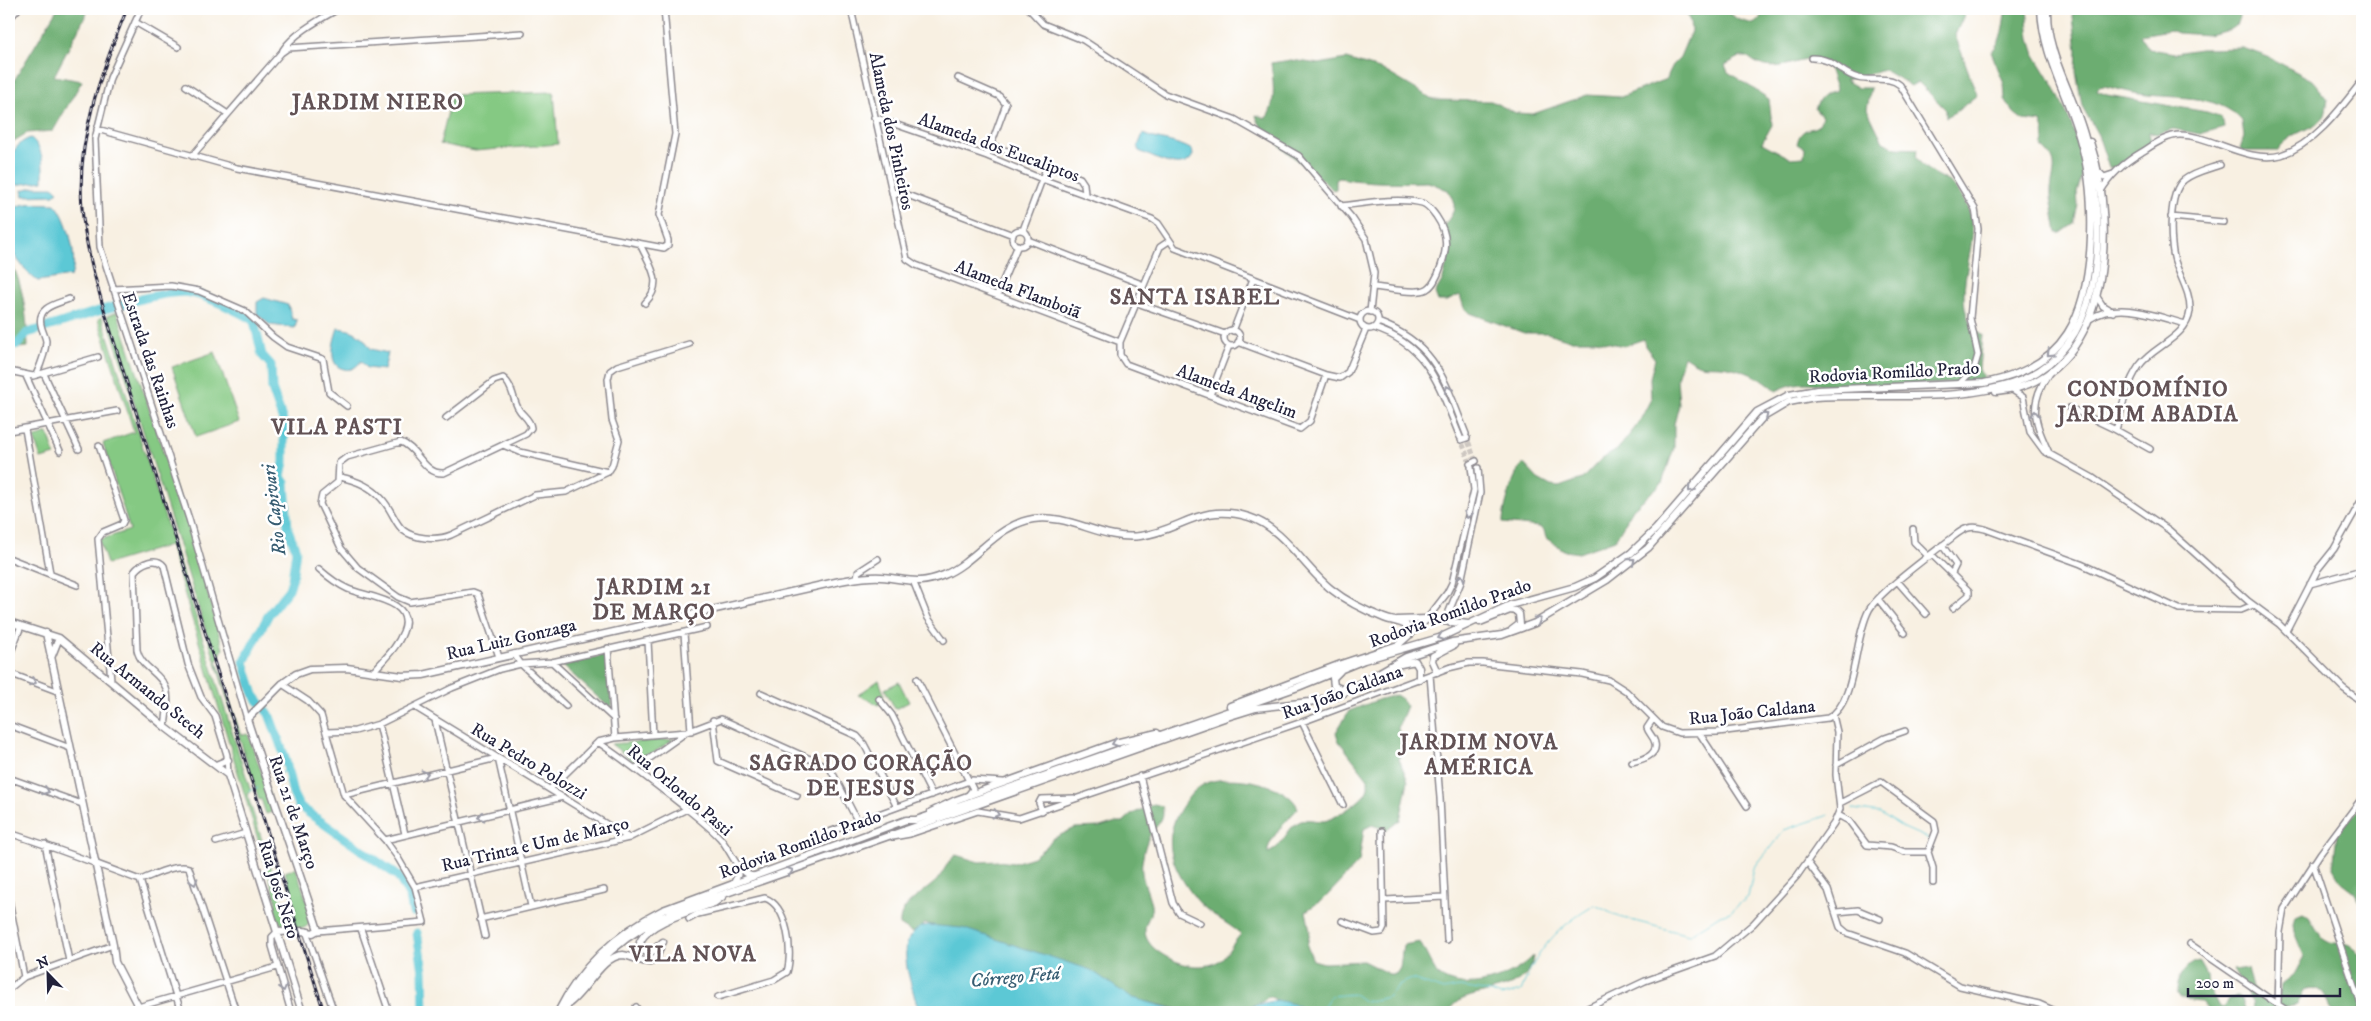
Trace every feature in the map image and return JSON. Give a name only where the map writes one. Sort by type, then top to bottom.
[{"type":"main road","name":"Rodovia Romildo Prado","points":[[558,1012],[574,984],[602,951],[630,927],[663,910],[906,820],[916,820],[961,805],[1280,694],[1366,658],[1439,638],[1510,605],[1584,584],[1618,564],[1668,517],[1751,418],[1779,398],[1817,390],[1956,386],[2007,378],[2043,360],[2062,342],[2072,326],[2086,291],[2091,228],[2090,195],[2086,165],[2078,130],[2048,56],[2041,9]]},
{"type":"main road","name":"Rodovia Romildo Prado","points":[[1878,395],[1944,396],[2012,390],[2031,384],[2049,373],[2072,350],[2090,319],[2097,297],[2102,247],[2101,192],[2098,171],[2089,138],[2055,61],[2049,32],[2047,9]]},
{"type":"main road","name":"Rodovia Romildo Prado","points":[[564,1012],[594,967],[624,939],[664,916],[1245,712],[1338,696],[1406,657],[1438,646],[1496,635],[1534,623],[1607,580],[1628,565],[1667,528],[1748,432],[1778,407],[1796,400],[1815,397],[1942,394],[2000,387],[2021,381],[2040,370],[2058,356],[2068,345],[2081,324],[2088,307],[2093,282],[2096,246],[2094,187],[2082,124]]},
{"type":"main road","name":"Rua Luiz Gonzaga","points":[[247,719],[282,684],[296,674],[310,669],[327,667],[412,676],[857,578],[880,577],[914,583],[952,571],[997,535],[1032,519],[1060,520],[1117,537],[1141,536],[1190,518],[1221,513],[1258,520],[1271,529],[1331,589],[1358,606],[1408,626],[1411,634]]},
{"type":"main road","points":[[1434,674],[1432,662],[1435,655],[1455,645],[1496,635],[1518,626],[1520,619],[1516,611],[1510,610],[1489,620],[1469,624]]},
{"type":"main road","name":"Rua Luiz Gonzaga","points":[[1393,620],[1427,619],[1469,624]]},
{"type":"main road","points":[[906,820],[966,796],[1115,743],[1171,728],[1366,658],[1398,645],[1427,619]]},
{"type":"main road","name":"Rua Armando Stech","points":[[9,622],[59,638],[165,727],[228,775]]},
{"type":"main road","points":[[46,633],[57,691],[96,863],[115,962],[140,1010]]},
{"type":"main road","points":[[51,660],[59,638]]},
{"type":"main road","points":[[1366,658],[1338,672],[1332,681],[1335,688],[1353,686],[1388,667],[1415,661],[1419,668],[1420,679]]},
{"type":"main road","name":"Rua 21 de Março","points":[[247,719],[268,788],[285,829],[313,915],[311,929]]},
{"type":"main road","points":[[216,765],[228,760]]},
{"type":"main road","name":"Rua José Nero","points":[[228,775],[302,1012]]},
{"type":"main road","points":[[567,1005],[578,998],[612,958],[622,955],[646,962],[655,959],[662,942],[650,953],[644,951],[640,942],[651,929],[680,915],[714,903],[730,892]]},
{"type":"main road","points":[[277,932],[311,929]]},
{"type":"street","points":[[9,19],[18,9]]},
{"type":"street","name":"Estrada das Rainhas","points":[[142,9],[113,70],[97,129],[94,162],[102,256],[189,519],[247,719]]},
{"type":"street","points":[[192,156],[287,44],[327,12],[338,9]]},
{"type":"street","points":[[97,129],[237,168],[664,248],[668,243],[659,214],[675,141],[664,9]]},
{"type":"street","name":"Alameda dos Pinheiros","points":[[852,9],[874,117],[907,259]]},
{"type":"street","points":[[1029,9],[1043,24],[1083,40],[1165,94],[1234,118],[1299,156],[1366,239],[1373,263],[1374,286],[1370,312]]},
{"type":"street","points":[[135,22],[178,47]]},
{"type":"street","points":[[283,51],[295,47],[522,33]]},
{"type":"street","points":[[1812,58],[1832,61],[1854,77],[1889,79],[1900,85],[1975,209],[1978,229],[1970,318],[1978,355],[1974,369],[1956,386]]},
{"type":"street","points":[[958,78],[1004,100],[1006,104],[987,156]]},
{"type":"street","points":[[2101,192],[2126,162],[2156,143],[2180,135],[2245,153],[2264,156],[2280,155],[2308,139],[2340,109],[2362,81]]},
{"type":"street","points":[[186,86],[228,114]]},
{"type":"street","name":"Alameda dos Eucaliptos","points":[[874,117],[987,156],[1042,179],[1155,220],[1168,241]]},
{"type":"street","name":"Alameda dos Eucaliptos","points":[[991,145],[1080,178],[1084,184],[1086,194]]},
{"type":"street","points":[[2116,430],[2125,394],[2140,365],[2185,324],[2189,317],[2189,301],[2174,259],[2171,217],[2178,188],[2184,180],[2220,165]]},
{"type":"street","points":[[1023,230],[1048,166]]},
{"type":"street","points":[[2098,171],[2104,177],[2116,172]]},
{"type":"street","points":[[892,192],[910,196],[1013,235]]},
{"type":"street","points":[[1341,206],[1381,201],[1422,203],[1430,208],[1446,234],[1446,251],[1442,265],[1433,284],[1428,289],[1417,292],[1374,286]]},
{"type":"street","points":[[2171,217],[2223,222]]},
{"type":"street","points":[[1013,235],[1017,231],[1023,230]]},
{"type":"street","points":[[1023,230],[1028,235],[1028,240]]},
{"type":"street","points":[[1013,235],[1013,240],[1018,245]]},
{"type":"street","points":[[1018,245],[1025,244],[1028,240]]},
{"type":"street","points":[[1028,240],[1144,285]]},
{"type":"street","points":[[1120,342],[1160,247],[1168,241],[1175,248],[1360,320]]},
{"type":"street","points":[[640,244],[656,283],[654,293],[645,303]]},
{"type":"street","points":[[997,296],[1018,245]]},
{"type":"street","name":"Alameda Flamboiã","points":[[907,259],[997,296],[1120,342]]},
{"type":"street","points":[[1137,303],[1225,334],[1233,331],[1253,279]]},
{"type":"street","points":[[113,289],[180,287],[237,307],[252,316],[280,343],[324,360],[329,392],[347,406]]},
{"type":"street","points":[[2097,297],[2103,306],[2113,312]]},
{"type":"street","points":[[36,375],[45,351],[46,339],[40,318],[45,309],[69,299]]},
{"type":"street","points":[[2090,319],[2113,312],[2138,311],[2185,324]]},
{"type":"street","points":[[1366,329],[1362,326],[1360,320],[1364,313],[1370,312],[1377,317],[1376,325]]},
{"type":"street","points":[[1238,342],[1326,375],[1340,378],[1346,375],[1366,329],[1376,325],[1398,330],[1424,349],[1444,378],[1467,436],[1460,439],[1436,382],[1419,354],[1399,337],[1376,325]]},
{"type":"street","points":[[1229,346],[1234,346],[1238,342],[1239,335],[1233,331]]},
{"type":"street","points":[[1225,334],[1225,342],[1229,346]]},
{"type":"street","name":"Alameda Angelim","points":[[1120,342],[1122,360],[1134,367],[1300,429],[1310,422],[1326,375]]},
{"type":"street","points":[[340,477],[356,481],[378,495],[384,501],[393,520],[405,533],[437,539],[446,538],[538,493],[566,492],[608,472],[612,466],[619,440],[612,420],[608,379],[610,371],[617,366],[689,344]]},
{"type":"street","points":[[1210,395],[1229,346]]},
{"type":"street","points":[[9,371],[26,376],[44,374],[98,357]]},
{"type":"street","points":[[2049,373],[2037,398],[2034,416],[2050,456]]},
{"type":"street","points":[[44,374],[79,449]]},
{"type":"street","points":[[26,376],[60,451]]},
{"type":"street","points":[[446,418],[494,382],[503,378],[519,411],[531,425],[528,432],[440,473],[429,468],[406,444],[398,442],[343,459],[338,465],[340,477],[336,485],[322,495],[319,502],[341,548],[352,563],[398,597],[410,602],[473,592],[478,594],[499,658]]},
{"type":"street","points":[[2012,390],[2023,397],[2028,424],[2035,441],[2050,456],[2093,478],[2169,530],[2248,601],[2286,631],[2314,662],[2362,702]]},
{"type":"street","points":[[2070,408],[2150,449]]},
{"type":"street","points":[[9,431],[117,411]]},
{"type":"street","points":[[25,429],[50,573]]},
{"type":"street","points":[[503,445],[520,452],[608,472]]},
{"type":"street","points":[[99,446],[124,520],[122,524],[103,532],[98,539],[111,680]]},
{"type":"street","points":[[1427,619],[1447,593],[1452,583],[1474,490],[1470,465],[1476,461]]},
{"type":"street","points":[[1450,623],[1448,614],[1461,582],[1480,494],[1478,468]]},
{"type":"street","points":[[2286,631],[2310,584],[2352,520],[2362,499]]},
{"type":"street","name":"Rua João Caldana","points":[[882,838],[910,834],[978,811],[1020,818],[1302,722],[1459,665],[1483,662],[1582,674],[1608,680],[1617,685],[1653,720],[1671,731],[1700,734],[1820,719],[1833,715],[1843,704],[1847,694],[1858,639],[1870,608],[1878,599],[1961,530],[1978,527],[2081,564],[2179,609],[2235,610],[2247,609],[2253,605]]},
{"type":"street","points":[[1914,529],[1914,542],[1952,573],[1966,586],[1970,593],[1954,608]]},
{"type":"street","points":[[1942,545],[1956,565],[1952,573]]},
{"type":"street","points":[[9,558],[77,585]]},
{"type":"street","points":[[857,578],[858,572],[878,559]]},
{"type":"street","points":[[165,727],[166,690],[163,683],[142,662],[138,650],[134,572],[153,560],[159,561],[164,566],[188,664],[198,691],[215,716],[228,760],[228,775]]},
{"type":"street","points":[[319,569],[348,589],[396,605],[404,616],[404,631],[398,642],[373,672]]},
{"type":"street","points":[[2310,584],[2362,570]]},
{"type":"street","points":[[1898,582],[1926,614]]},
{"type":"street","points":[[914,583],[928,618],[944,640]]},
{"type":"street","points":[[1878,599],[1905,633]]},
{"type":"street","points":[[2235,610],[2248,601]]},
{"type":"street","points":[[9,657],[21,626]]},
{"type":"street","points":[[326,732],[355,731],[379,724],[478,677],[521,664],[552,662],[707,627]]},
{"type":"street","points":[[684,633],[689,732]]},
{"type":"street","points":[[648,641],[653,735]]},
{"type":"street","points":[[608,648],[615,738]]},
{"type":"street","points":[[534,650],[538,662]]},
{"type":"street","points":[[514,654],[521,664],[566,706]]},
{"type":"street","points":[[552,662],[614,719]]},
{"type":"street","points":[[9,673],[57,691]]},
{"type":"street","points":[[1434,674],[1447,940]]},
{"type":"street","points":[[917,678],[973,789],[966,796]]},
{"type":"street","points":[[282,684],[315,707],[321,715],[344,795],[385,840],[414,887],[421,922],[361,929],[311,929],[334,1012]]},
{"type":"street","points":[[761,693],[857,736],[864,744],[897,808]]},
{"type":"street","points":[[879,699],[892,715],[932,795]]},
{"type":"street","name":"Rua Pedro Polozzi","points":[[415,707],[629,838]]},
{"type":"street","points":[[1579,1012],[1645,981],[1715,956],[1760,917],[1808,863],[1838,815],[1840,803],[1836,765],[1837,732],[1833,715]]},
{"type":"street","points":[[435,720],[485,936]]},
{"type":"street","points":[[713,720],[718,761],[797,796]]},
{"type":"street","points":[[636,768],[689,732],[713,720],[726,720],[830,768],[858,822]]},
{"type":"street","points":[[1632,762],[1649,757],[1654,752],[1655,741],[1647,730],[1653,720]]},
{"type":"street","points":[[1302,722],[1343,805]]},
{"type":"street","points":[[379,724],[405,834]]},
{"type":"street","points":[[9,725],[70,748]]},
{"type":"street","points":[[1836,765],[1881,741],[1905,731]]},
{"type":"street","points":[[550,789],[598,742],[615,738],[689,732]]},
{"type":"street","points":[[1700,734],[1747,806]]},
{"type":"street","name":"Rua Orlondo Pasti","points":[[598,742],[636,768],[720,838],[738,866]]},
{"type":"street","points":[[344,795],[445,769],[497,758],[523,863],[531,906]]},
{"type":"street","points":[[1140,776],[1173,904],[1179,913],[1200,924]]},
{"type":"street","points":[[9,789],[10,778],[82,804]]},
{"type":"street","points":[[830,832],[969,781],[1006,782]]},
{"type":"street","points":[[1840,803],[1877,783],[1884,782],[1936,824],[1936,831],[1928,852],[1933,868],[1933,883]]},
{"type":"street","points":[[385,840],[563,797]]},
{"type":"street","points":[[1042,811],[1039,803],[1041,799],[1081,798]]},
{"type":"street","points":[[2278,1005],[2281,920],[2284,909],[2313,863],[2362,798]]},
{"type":"street","name":"Rua Trinta e Um de Março","points":[[414,887],[629,838],[687,810]]},
{"type":"street","points":[[1838,815],[1849,821],[1866,845],[1891,847],[1905,852],[1928,852]]},
{"type":"street","points":[[1342,921],[1374,934],[1382,932],[1384,928],[1382,831]]},
{"type":"street","points":[[9,833],[96,863],[103,869],[140,880],[175,868],[189,868],[236,1012]]},
{"type":"street","points":[[216,842],[246,833]]},
{"type":"street","points":[[45,844],[68,960]]},
{"type":"street","points":[[1808,863],[1828,890],[1837,912],[1840,927],[1847,934],[1905,953],[1960,986],[2039,1004],[2057,1012]]},
{"type":"street","points":[[2313,863],[2362,1010]]},
{"type":"street","points":[[738,866],[751,876],[758,875]]},
{"type":"street","points":[[663,910],[733,884],[738,875],[738,866]]},
{"type":"street","points":[[140,880],[181,1012]]},
{"type":"street","points":[[480,919],[604,890]]},
{"type":"street","points":[[1384,900],[1444,897]]},
{"type":"street","points":[[690,920],[698,914],[765,898],[774,903],[786,924],[788,947],[787,972],[774,980],[718,997]]},
{"type":"street","points":[[9,900],[24,977]]},
{"type":"street","points":[[1837,912],[1858,910],[1880,919]]},
{"type":"street","points":[[361,929],[389,1012]]},
{"type":"street","points":[[277,932],[272,941],[277,967],[291,1012]]},
{"type":"street","points":[[2190,944],[2289,1012]]},
{"type":"street","points":[[9,989],[24,977],[113,945]]},
{"type":"street","points":[[140,1010],[175,995],[277,967]]},
{"type":"green space","points":[[57,9],[89,9],[54,76],[82,81],[53,131],[27,133],[9,144],[9,89]]},
{"type":"green space","points":[[1685,9],[1725,9],[1737,19],[1753,24],[1761,19],[1761,9],[1970,9],[1965,13],[1955,35],[1977,95],[1956,112],[1946,117],[1946,110],[1918,82],[1911,86],[1884,70],[1845,80],[1859,88],[1871,88],[1867,109],[1883,142],[1896,148],[1918,149],[1916,157],[1919,162],[1931,172],[1953,185],[1967,206],[1972,222],[1972,236],[1964,297],[1966,311],[1971,324],[1982,335],[1979,369],[1985,382],[1831,388],[1803,383],[1790,385],[1776,391],[1743,371],[1727,367],[1701,365],[1684,356],[1677,378],[1679,405],[1674,424],[1674,448],[1662,483],[1633,509],[1615,540],[1579,553],[1565,551],[1546,538],[1544,530],[1539,527],[1503,523],[1513,481],[1520,467],[1524,464],[1538,479],[1551,486],[1559,487],[1582,479],[1601,459],[1617,450],[1638,424],[1651,399],[1650,378],[1655,359],[1645,346],[1644,339],[1624,346],[1596,340],[1570,340],[1547,333],[1524,333],[1470,313],[1464,308],[1460,295],[1447,301],[1438,301],[1435,293],[1443,279],[1450,250],[1443,229],[1454,207],[1454,202],[1448,190],[1428,182],[1382,182],[1339,178],[1336,180],[1336,189],[1333,190],[1277,143],[1259,124],[1256,115],[1266,118],[1272,106],[1273,77],[1271,63],[1291,60],[1319,64],[1346,59],[1383,70],[1434,100],[1491,101],[1516,113],[1533,114],[1587,95],[1621,97],[1666,79],[1674,63],[1680,57],[1691,31]],"holes":[[[1740,57],[1748,57],[1759,64],[1770,67],[1809,60],[1819,61],[1828,65],[1836,89],[1835,92],[1828,93],[1822,97],[1816,106],[1815,109],[1822,117],[1820,123],[1802,132],[1799,137],[1797,144],[1805,149],[1804,157],[1790,158],[1762,143],[1772,125],[1769,99],[1728,72],[1725,65]]]},
{"type":"green space","points":[[2006,9],[2027,9],[2030,39],[2035,55],[2054,86],[2071,123],[2084,168],[2077,192],[2078,204],[2074,224],[2061,233],[2057,233],[2051,198],[2054,165],[2049,153],[2042,147],[2044,134],[2041,122],[2023,120],[2014,113],[2005,99],[2004,83],[1991,52],[1998,43]]},
{"type":"green space","points":[[2072,9],[2237,9],[2239,17],[2236,26],[2230,30],[2207,35],[2178,33],[2170,30],[2140,35],[2149,49],[2175,53],[2200,49],[2243,48],[2268,57],[2312,80],[2328,99],[2325,115],[2317,123],[2289,139],[2277,151],[2242,151],[2240,148],[2244,136],[2242,121],[2232,111],[2219,105],[2191,98],[2147,95],[2104,86],[2099,87],[2097,91],[2107,95],[2207,112],[2219,116],[2223,121],[2224,127],[2200,134],[2173,129],[2157,134],[2149,132],[2151,143],[2115,167],[2109,168],[2098,135],[2082,106],[2076,71],[2077,50]]},
{"type":"green space","points":[[554,92],[558,144],[475,151],[440,144],[452,95]]},
{"type":"green space","points":[[9,258],[18,279],[24,301],[28,347],[9,349]]},
{"type":"green space","points":[[117,312],[194,544],[223,649],[217,661],[240,733],[243,735],[248,734],[275,811],[266,814],[261,799],[259,800],[107,316]]},
{"type":"green space","points":[[102,317],[251,792],[247,794],[285,911],[296,908],[285,872],[296,868],[312,918],[308,925],[302,929],[285,928],[279,922],[276,915],[276,900],[170,545],[107,564],[99,540],[130,530],[103,443],[134,432],[98,319]]},
{"type":"green space","points":[[215,352],[239,422],[196,437],[172,367]]},
{"type":"green space","points":[[48,433],[55,455],[41,459],[34,438]]},
{"type":"green space","points":[[607,654],[612,710],[563,666]]},
{"type":"green space","points":[[879,680],[884,694],[879,705],[858,695]]},
{"type":"green space","points":[[899,682],[909,702],[895,709],[885,689]]},
{"type":"green space","points":[[1396,695],[1407,706],[1398,728],[1402,744],[1399,759],[1408,781],[1400,820],[1387,830],[1372,825],[1364,829],[1359,862],[1325,898],[1306,911],[1310,931],[1307,946],[1313,960],[1324,963],[1363,961],[1389,974],[1396,974],[1400,968],[1403,945],[1420,942],[1438,975],[1449,981],[1461,984],[1488,982],[1501,977],[1525,964],[1533,956],[1529,970],[1520,980],[1507,986],[1464,998],[1454,1004],[1450,1012],[1288,1012],[1280,1002],[1269,996],[1262,1002],[1238,1010],[1219,1008],[1187,1011],[1148,1002],[1135,1004],[961,933],[925,923],[917,933],[911,932],[900,925],[903,911],[937,880],[950,860],[956,855],[979,862],[998,861],[1014,863],[1033,857],[1047,846],[1052,839],[1075,828],[1100,827],[1123,822],[1132,814],[1154,804],[1162,806],[1163,815],[1147,840],[1142,864],[1151,909],[1145,928],[1146,938],[1156,950],[1180,963],[1195,966],[1212,964],[1223,958],[1241,934],[1212,914],[1196,899],[1174,863],[1170,839],[1178,814],[1186,801],[1202,785],[1219,780],[1245,780],[1283,792],[1292,799],[1298,808],[1274,836],[1268,848],[1268,853],[1281,843],[1297,823],[1304,820],[1323,821],[1333,818],[1352,806],[1365,794],[1368,788],[1368,779],[1338,740],[1336,732],[1349,711]]},
{"type":"green space","points":[[674,739],[637,764],[611,744]]},
{"type":"green space","points":[[2362,805],[2362,905],[2354,892],[2341,882],[2333,868],[2337,833]]},
{"type":"green space","points":[[2302,913],[2309,917],[2322,938],[2329,942],[2348,945],[2362,955],[2362,1009],[2359,1012],[2333,1012],[2323,994],[2319,990],[2310,988],[2304,990],[2297,1005],[2284,1008],[2285,1012],[2245,1012],[2252,1010],[2253,1004],[2233,970],[2247,968],[2252,988],[2266,1001],[2278,1006],[2281,984],[2295,973],[2304,956],[2294,932],[2295,916]]},
{"type":"green space","points":[[2199,961],[2207,975],[2208,987],[2219,1008],[2223,1009],[2228,999],[2237,996],[2241,999],[2245,1012],[2210,1012],[2201,1002],[2191,1001],[2179,995],[2177,986],[2181,977],[2190,965]]},
{"type":"water","points":[[1143,134],[1186,147],[1192,150],[1193,155],[1189,161],[1183,164],[1168,163],[1153,157],[1139,151],[1138,146]]},
{"type":"water","points":[[31,138],[41,152],[43,181],[15,185],[11,179],[11,158],[18,145]]},
{"type":"water","points":[[33,187],[53,187],[58,191],[54,195],[23,196],[22,190]]},
{"type":"water","points":[[55,204],[64,218],[67,227],[73,249],[73,269],[71,276],[38,281],[26,270],[10,248],[8,240],[9,216],[17,206]]},
{"type":"water","points":[[264,298],[288,305],[292,319],[297,320],[295,328],[270,325],[257,314],[257,302]]},
{"type":"water","points":[[338,328],[358,334],[371,349],[388,353],[384,370],[367,368],[361,361],[356,367],[351,369],[338,367],[333,358],[333,352]]},
{"type":"water","points":[[928,925],[962,928],[1091,970],[1130,997],[1184,1012],[919,1012],[906,962],[906,950],[909,939],[916,930]]},
{"type":"water","points":[[1277,1000],[1298,1005],[1303,1012],[1226,1012]]},
{"type":"waterway","name":"Rio Capivari","points":[[9,346],[18,344],[27,333],[157,295],[191,293],[206,297],[254,321],[262,355],[271,365],[272,389],[284,424],[284,462],[281,477],[285,483],[288,529],[296,550],[289,589],[269,614],[244,662],[254,695],[269,714],[285,757],[293,794],[299,806],[398,876],[410,897],[413,912]]},
{"type":"waterway","points":[[272,780],[278,774],[289,770]]},
{"type":"waterway","points":[[249,791],[258,788]]},
{"type":"waterway","name":"Córrego Fetá","points":[[1853,809],[1880,813],[1904,828],[1931,840]]},
{"type":"waterway","name":"Córrego Fetá","points":[[1321,1012],[1330,996],[1354,994],[1365,1002],[1388,997],[1400,984],[1412,979],[1443,990],[1460,987],[1491,992],[1501,996],[1521,991],[1541,951],[1559,931],[1595,905],[1619,917],[1689,935],[1720,915],[1730,912],[1748,897],[1754,868],[1784,830],[1829,815]]},
{"type":"waterway","name":"Rio Capivari","points":[[417,933],[423,971],[424,1012]]},
{"type":"tunnel","points":[[1466,435],[1478,468]]},
{"type":"tunnel","points":[[1460,437],[1471,466]]},
{"type":"railway","points":[[127,9],[100,81],[87,131],[81,182],[83,222],[88,249],[106,316],[324,1012]]},
{"type":"district","name":"JARDIM NIERO","points":[[378,101]]},
{"type":"district","name":"SANTA ISABEL","points":[[1195,296]]},
{"type":"district","name":"CONDOMÍNIO JARDIM ABADIA","points":[[2148,400]]},
{"type":"district","name":"VILA PASTI","points":[[337,426]]},
{"type":"district","name":"JARDIM 21 DE MARÇO","points":[[654,598]]},
{"type":"district","name":"JARDIM NOVA AMÉRICA","points":[[1479,754]]},
{"type":"district","name":"SAGRADO CORAÇÃO DE JESUS","points":[[861,774]]},
{"type":"district","name":"VILA NOVA","points":[[693,953]]}]
